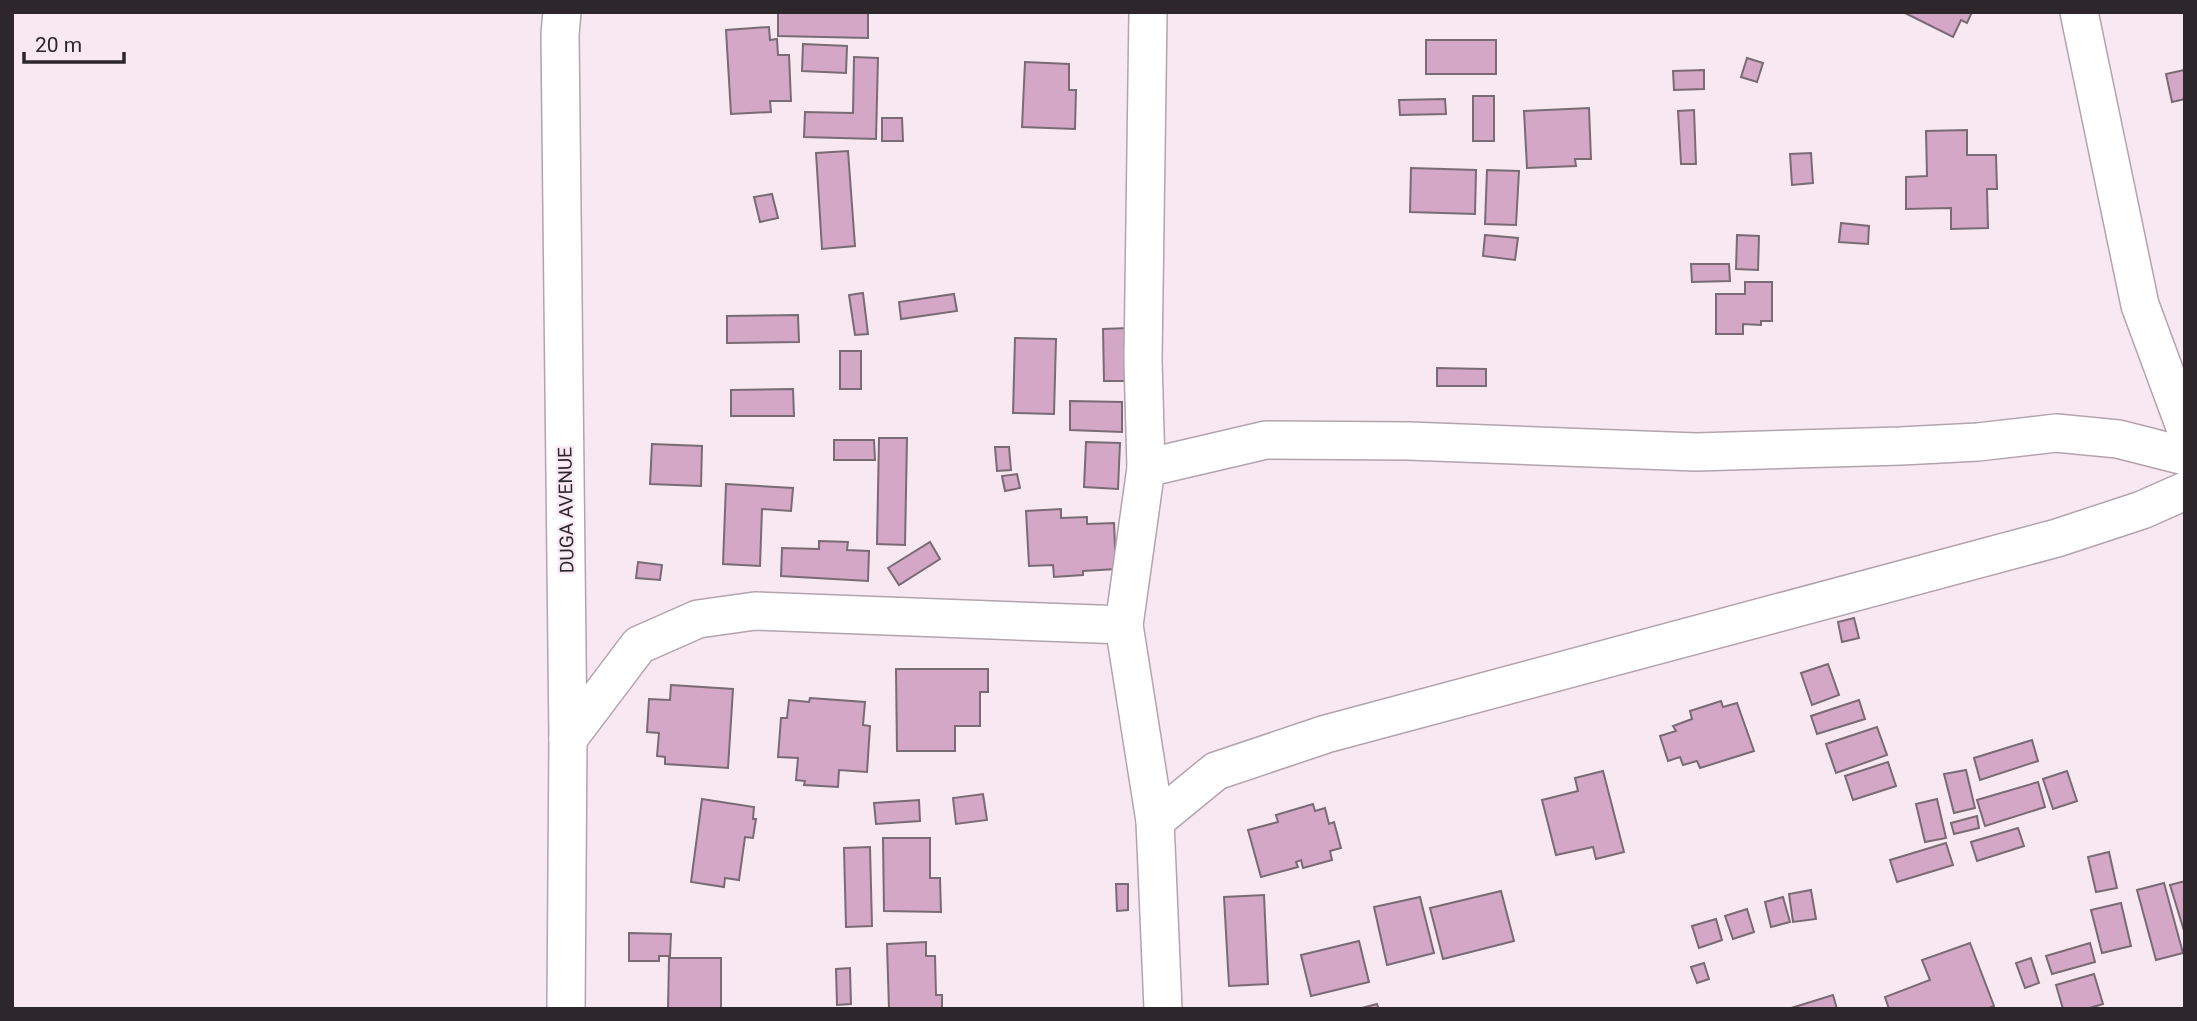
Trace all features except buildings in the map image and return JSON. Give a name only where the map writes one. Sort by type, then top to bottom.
[{"type":"street","name":"DUGA AVENUE","points":[[562,12],[560,34],[568,739],[566,1009]]},
{"type":"street","points":[[1148,12],[1143,360],[1146,468],[1124,625],[1156,821],[1163,1009]]},
{"type":"street","points":[[2079,12],[2140,306],[2185,427]]},
{"type":"street","points":[[1146,468],[1266,440],[1409,441],[1696,452],[1978,442],[2056,433],[2118,439],[2185,456]]},
{"type":"street","points":[[1156,821],[1216,771],[1326,734],[2057,538],[2143,510],[2185,491]]},
{"type":"street","points":[[568,739],[639,645],[698,619],[755,611],[1124,625]]}]
